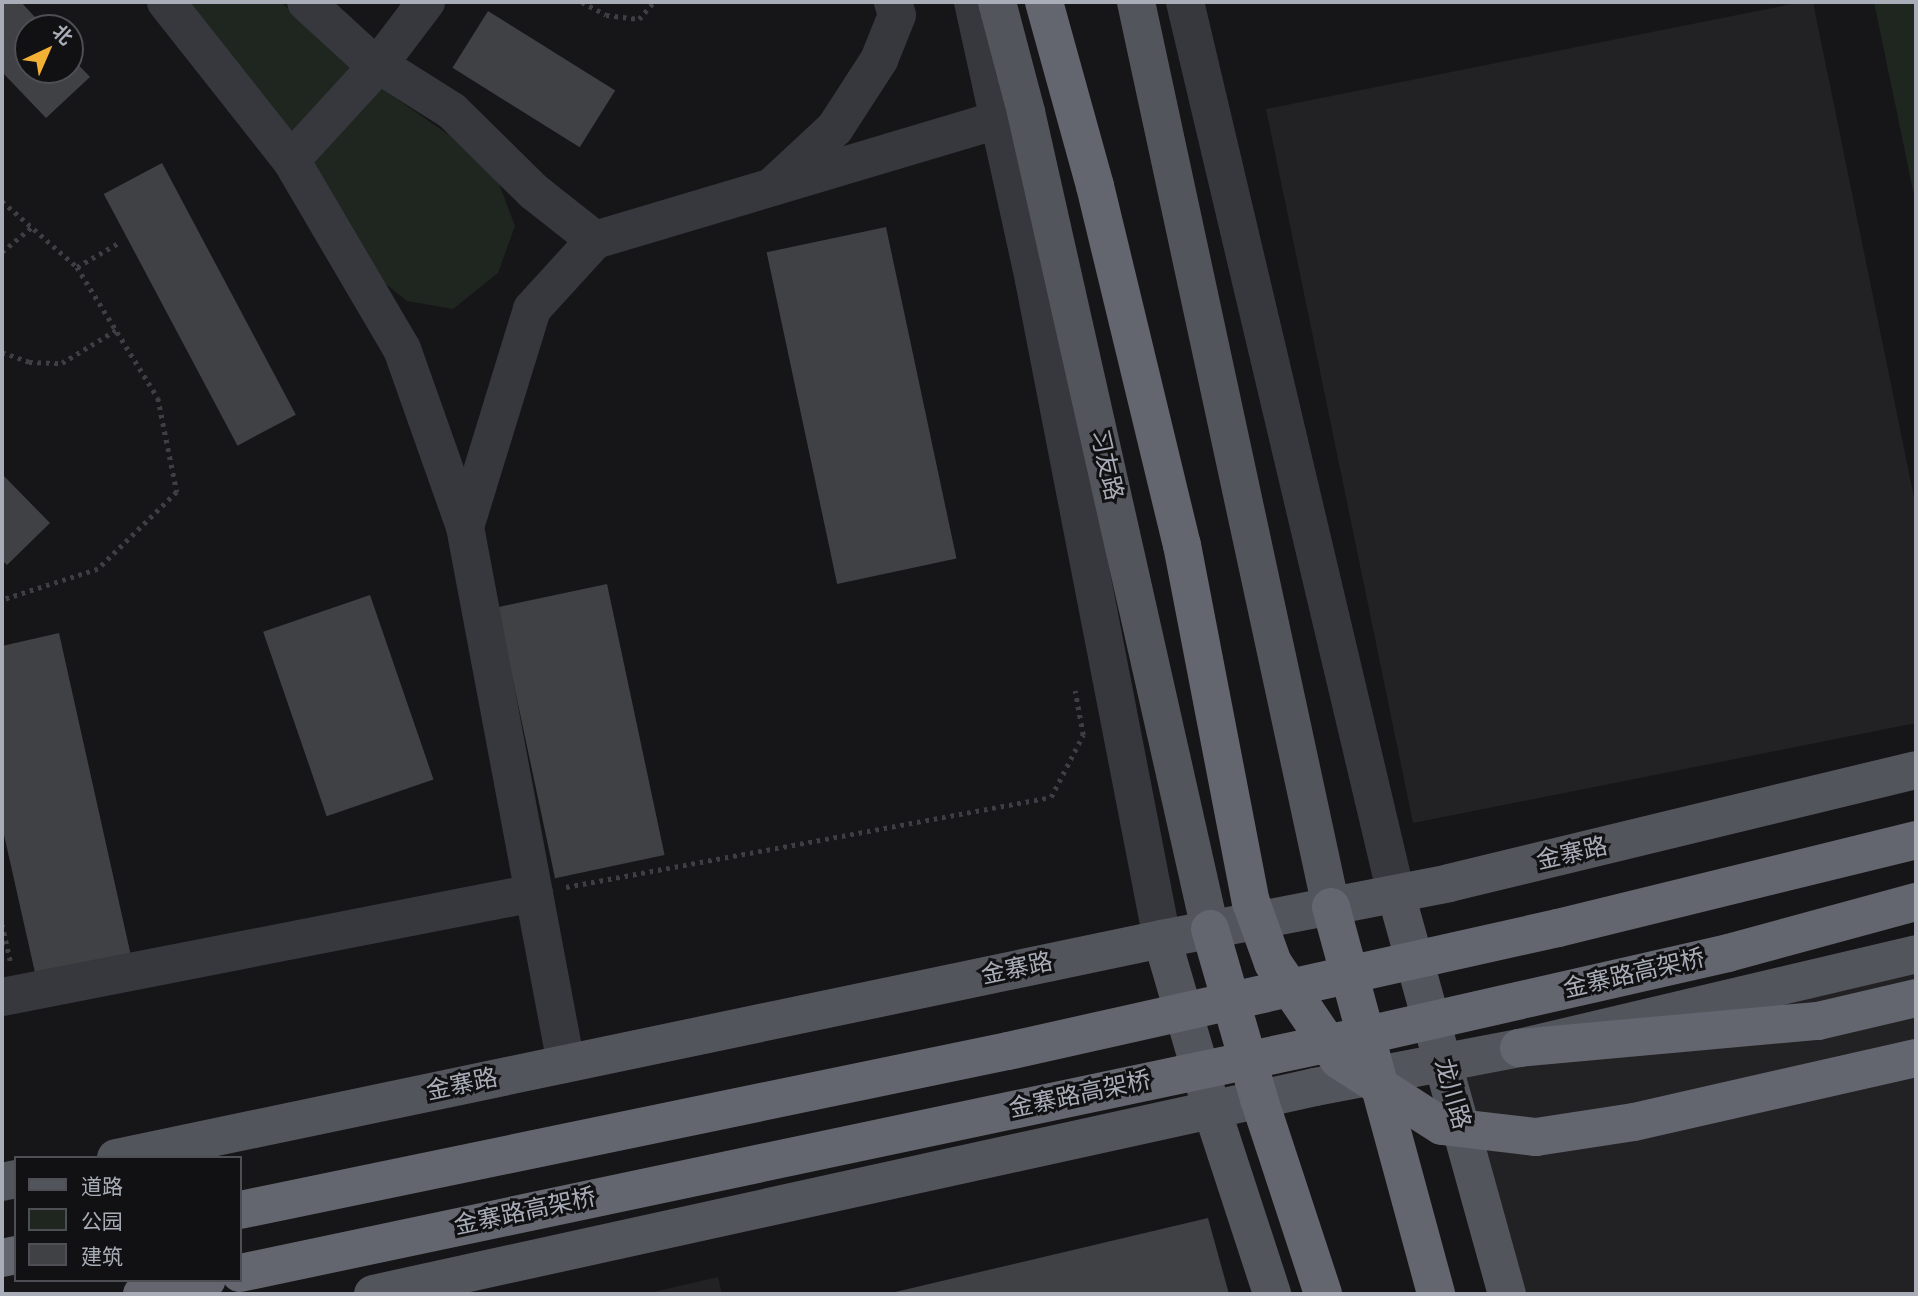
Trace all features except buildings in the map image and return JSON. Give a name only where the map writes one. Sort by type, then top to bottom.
[{"type":"highway","points":[[1044,2],[1095,186],[1182,545],[1251,902],[1273,963],[1339,1060],[1443,1126],[1536,1137],[1634,1122],[1916,1058]]},
{"type":"highway","points":[[242,1210],[1008,1051],[1544,931],[1916,841]]},
{"type":"highway","name":"金寨路高架桥","points":[[242,1273],[1367,1035],[1728,953],[1916,902]]},
{"type":"highway","points":[[1331,907],[1436,1294]]},
{"type":"highway","points":[[1210,929],[1259,1099],[1323,1294]]},
{"type":"highway","points":[[1519,1048],[1818,1021],[1916,998]]},
{"type":"highway","points":[[142,1294],[198,1282]]},
{"type":"highway","points":[[180,1294],[213,1282]]},
{"type":"main road","name":"习友路","points":[[997,2],[1014,116],[1210,929]]},
{"type":"main road","points":[[1136,2],[1331,907]]},
{"type":"main road","name":"金寨路","points":[[126,1156],[1210,929],[1396,894],[1916,770]]},
{"type":"main road","name":"龙川路","points":[[1396,894],[1507,1294]]},
{"type":"main road","points":[[1162,939],[1212,1110],[1272,1294]]},
{"type":"main road","points":[[373,1294],[1259,1099],[1519,1048],[1916,954]]},
{"type":"street","points":[[166,2],[291,160],[402,349],[465,527],[566,1064]]},
{"type":"street","points":[[306,2],[379,64],[452,111],[533,191],[595,240]]},
{"type":"street","points":[[291,160],[379,64],[426,2]]},
{"type":"street","points":[[770,189],[835,128],[879,60],[897,15],[893,2]]},
{"type":"street","points":[[973,2],[1014,116],[1162,939]]},
{"type":"street","points":[[1185,2],[1396,894]]},
{"type":"street","points":[[465,527],[532,309],[595,240],[1014,116]]},
{"type":"street","points":[[2,997],[534,893]]},
{"type":"path","points":[[582,2],[606,15],[639,19],[654,2]]},
{"type":"path","points":[[2,201],[77,267],[158,398],[177,492],[98,569],[2,600]]},
{"type":"path","points":[[2,252],[32,227]]},
{"type":"path","points":[[77,267],[120,242]]},
{"type":"path","points":[[2,352],[29,362],[62,363],[116,330]]},
{"type":"path","points":[[534,893],[1051,797],[1083,735],[1073,681]]},
{"type":"shaded area","points":[[1802,2],[1813,2],[1916,507],[1916,723],[1413,823],[1266,109]]},
{"type":"shaded area","points":[[1916,954],[1916,1294],[1507,1294],[1443,1063]]},
{"type":"shaded area","points":[[718,1277],[722,1294],[645,1294]]},
{"type":"green space","points":[[184,2],[281,2],[347,64],[453,138],[496,176],[515,226],[498,273],[453,309],[407,301],[382,281]]},
{"type":"green space","points":[[1874,2],[1916,2],[1916,205]]}]
